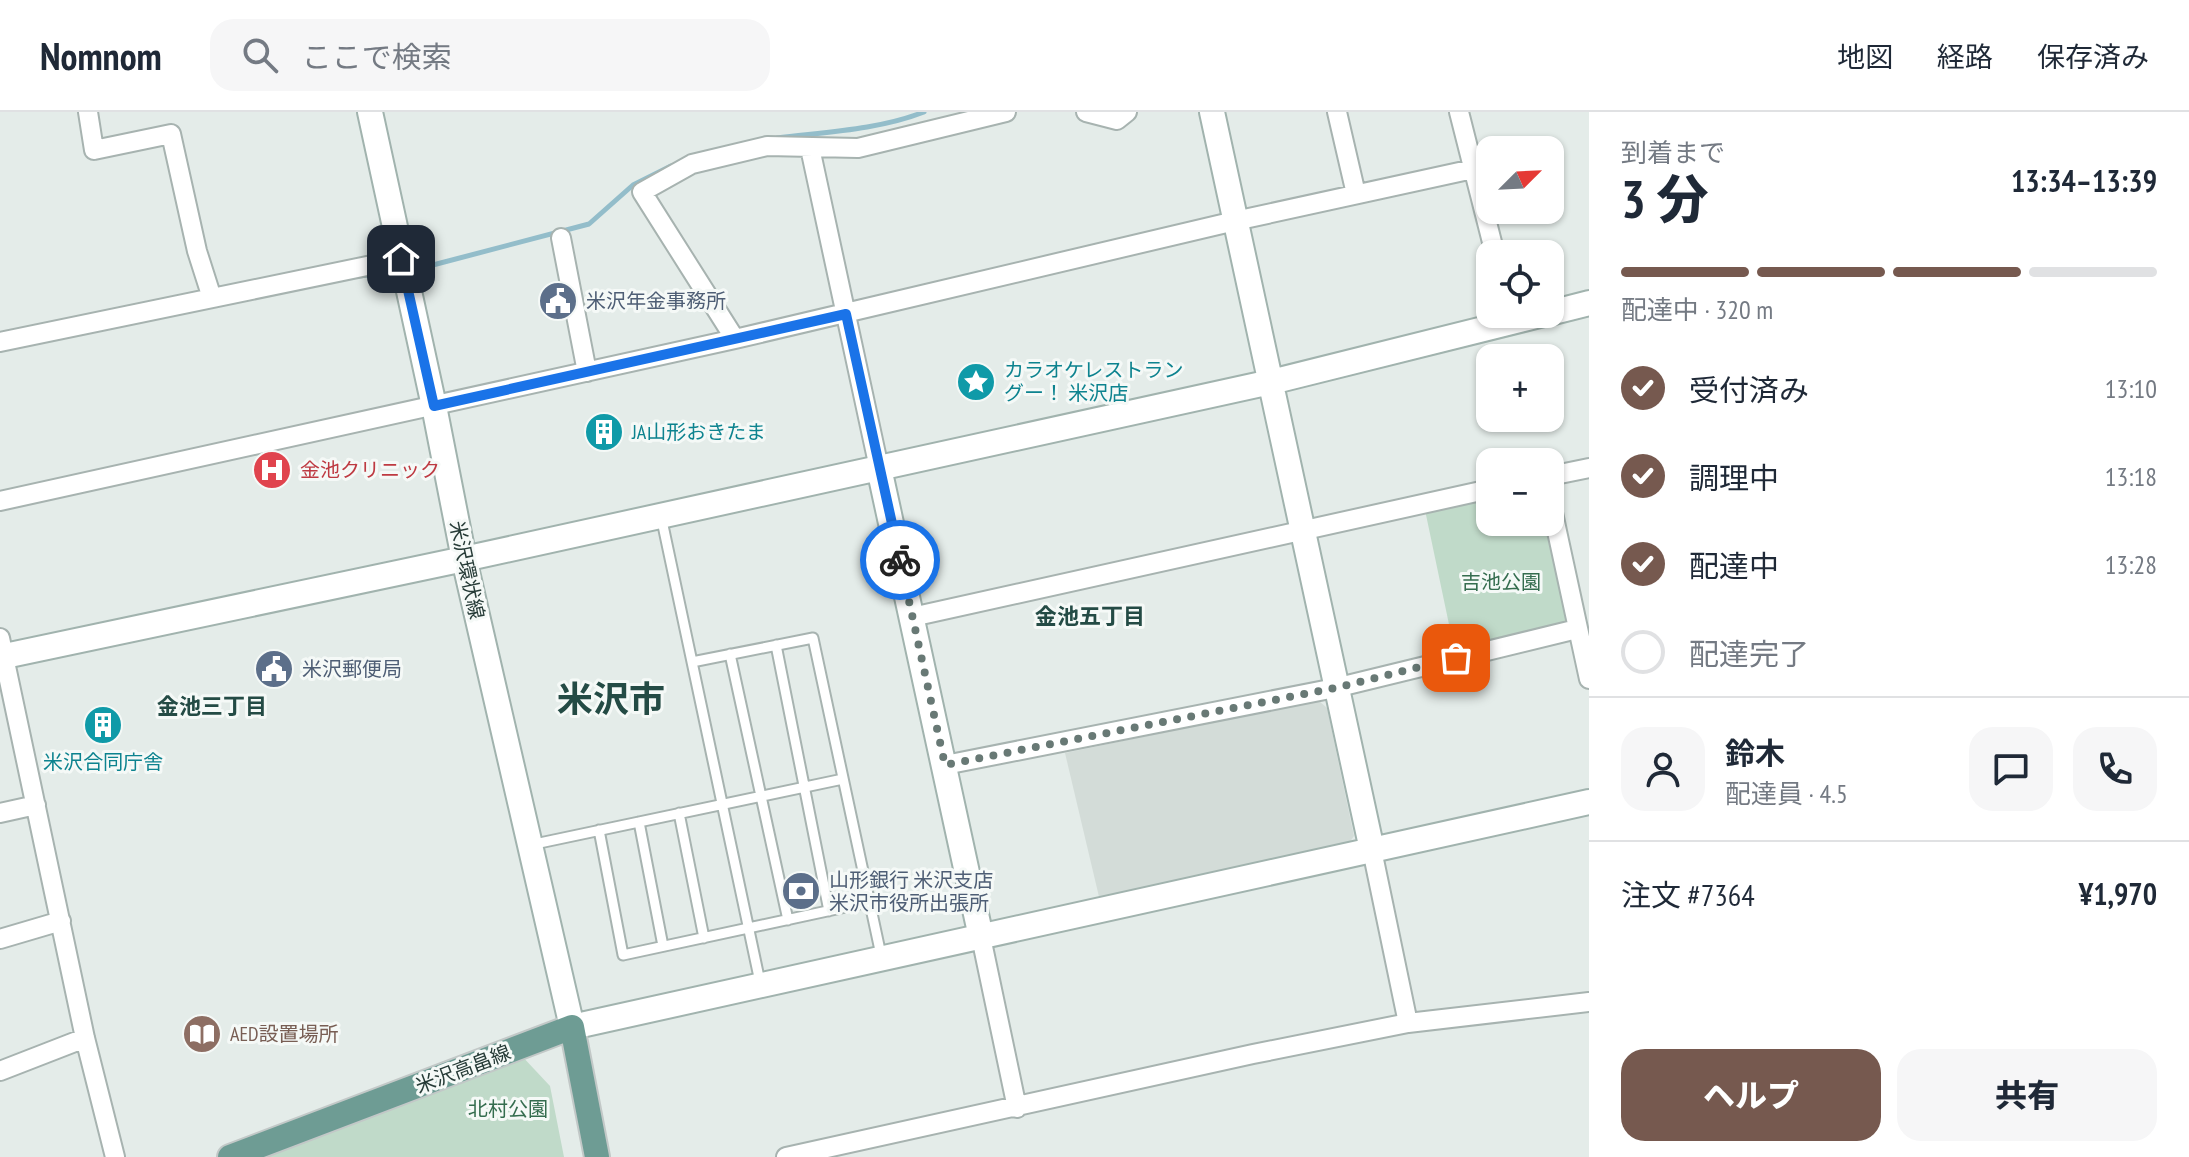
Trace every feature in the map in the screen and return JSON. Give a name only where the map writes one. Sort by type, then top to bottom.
[{"type":"main road","name":"米沢高畠線","points":[[230,1157],[572,1027]]},
{"type":"main road","points":[[572,1027],[597,1157]]},
{"type":"street","points":[[88,112],[94,150],[171,134],[197,251],[212,298]]},
{"type":"street","name":"米沢環状線","points":[[370,112],[464,559],[572,1027]]},
{"type":"street","points":[[735,339],[642,192],[692,164],[767,146],[858,148],[1006,112]]},
{"type":"street","points":[[1086,112],[1117,120],[1127,112]]},
{"type":"street","points":[[1212,112],[1408,1023]]},
{"type":"street","points":[[1337,112],[1356,194]]},
{"type":"street","points":[[1459,112],[1491,240]]},
{"type":"street","points":[[810,148],[1017,1108]]},
{"type":"street","points":[[0,501],[846,314],[1235,221],[1473,169]]},
{"type":"street","points":[[561,238],[587,372]]},
{"type":"street","points":[[0,342],[401,259]]},
{"type":"street","points":[[1564,309],[1589,303]]},
{"type":"street","points":[[115,1157],[85,1038],[1,650],[464,559],[661,516],[1271,382],[1476,327]]},
{"type":"street","points":[[1564,473],[1589,468]]},
{"type":"street","points":[[912,617],[1476,492]]},
{"type":"street","points":[[1558,536],[1589,679]]},
{"type":"street","points":[[945,765],[1335,688],[1577,629]]},
{"type":"street","points":[[572,1027],[1589,802]]},
{"type":"street","points":[[0,813],[36,805]]},
{"type":"street","points":[[0,939],[61,921]]},
{"type":"street","points":[[786,1157],[1238,1057],[1408,1023],[1589,1002]]},
{"type":"street","points":[[0,1071],[85,1038]]},
{"type":"lane","points":[[661,516],[760,986]]},
{"type":"lane","points":[[692,662],[813,638],[881,959]]},
{"type":"lane","points":[[776,645],[829,911]]},
{"type":"lane","points":[[730,654],[788,920]]},
{"type":"lane","points":[[530,845],[843,779]]},
{"type":"lane","points":[[679,813],[704,938]]},
{"type":"lane","points":[[639,822],[663,946]]},
{"type":"lane","points":[[599,830],[623,955],[869,902]]},
{"type":"shaded area","points":[[1318,700],[1327,708],[1354,836],[1345,849],[1100,901],[1065,753]]},
{"type":"green space","name":"吉池公園","points":[[1476,498],[1476,536],[1551,536],[1571,626],[1455,653],[1425,510]]},
{"type":"green space","name":"北村公園","points":[[520,1054],[550,1086],[564,1157],[259,1157]]},
{"type":"waterway","points":[[777,138],[870,127],[924,112]]},
{"type":"waterway","points":[[410,271],[589,224],[633,185],[671,166]]},
{"type":"waterway","points":[[359,276],[396,272]]},
{"type":"way so far","points":[[900,560],[945,765],[1335,688],[1456,658]]},
{"type":"place","name":"米沢年金事務所","points":[[558,301]]},
{"type":"place","name":"カラオケレストラン グー！ 米沢店","points":[[976,382]]},
{"type":"place","name":"JA山形おきたま","points":[[604,432]]},
{"type":"place","name":"金池クリニック","points":[[272,470]]},
{"type":"place","name":"米沢郵便局","points":[[274,669]]},
{"type":"place","name":"米沢合同庁舎","points":[[103,725]]},
{"type":"place","name":"山形銀行 米沢支店 米沢市役所出張所","points":[[801,891]]},
{"type":"place","name":"AED設置場所","points":[[202,1034]]},
{"type":"district","name":"金池五丁目","points":[[1090,616]]},
{"type":"district","name":"米沢市","points":[[611,698]]},
{"type":"district","name":"金池三丁目","points":[[212,706]]},
{"type":"route","points":[[401,259],[434,406],[846,314],[900,560]]}]
